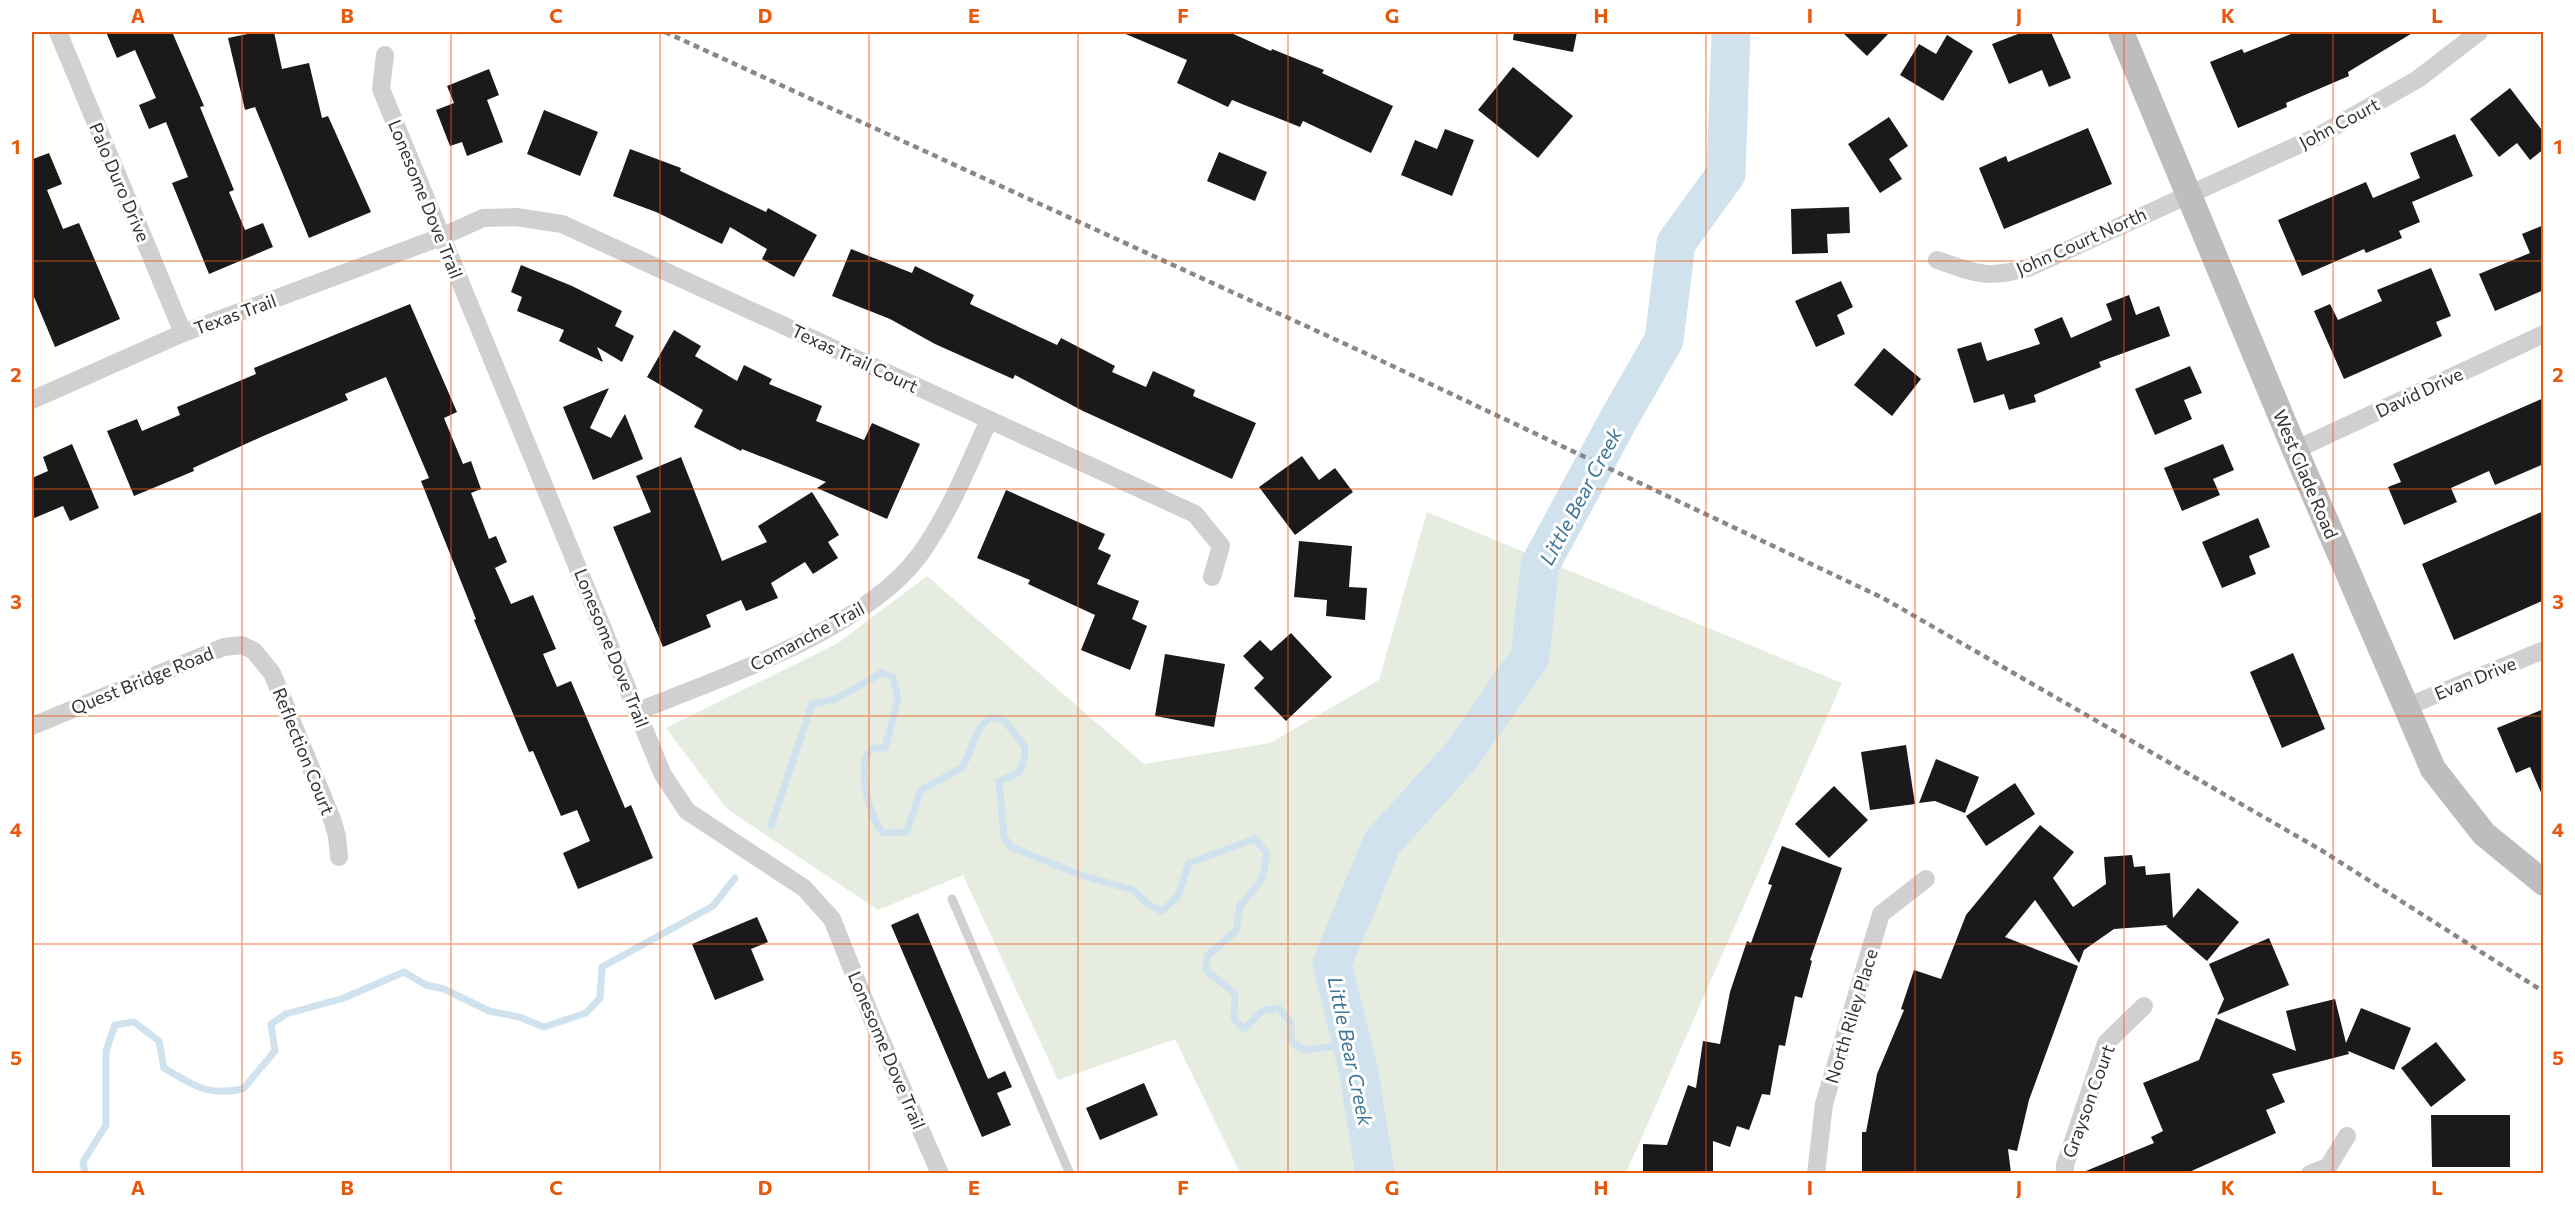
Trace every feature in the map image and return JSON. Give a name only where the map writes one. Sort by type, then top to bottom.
[{"type":"main road","name":"West Glade Road","points":[[2121,32],[2295,450],[2433,769],[2484,834],[2544,882]]},
{"type":"street","name":"Palo Duro Drive","points":[[58,32],[183,333]]},
{"type":"street","name":"John Court","points":[[2188,194],[2318,136],[2418,79],[2479,32]]},
{"type":"street","name":"Lonesome Dove Trail","points":[[385,55],[381,89],[663,775],[687,811],[804,888],[832,919],[872,1018],[940,1173]]},
{"type":"street","name":"John Court North","points":[[1937,260],[1979,274],[2000,275],[2028,268],[2188,194]]},
{"type":"street","name":"Texas Trail Court","points":[[441,237],[483,218],[516,217],[562,224],[1195,514],[1221,546],[1212,577]]},
{"type":"street","name":"Texas Trail","points":[[32,400],[183,333],[441,237]]},
{"type":"street","name":"David Drive","points":[[2295,450],[2544,334]]},
{"type":"street","name":"Comanche Trail","points":[[638,711],[746,669],[821,631],[874,600],[917,558],[944,517],[989,420]]},
{"type":"street","name":"Quest Bridge Road","points":[[32,726],[224,647],[242,645],[254,651]]},
{"type":"street","name":"Evan Drive","points":[[2406,706],[2544,650]]},
{"type":"street","name":"Reflection Court","points":[[254,651],[264,661],[277,684],[332,819],[337,836],[339,857]]},
{"type":"street","name":"North Riley Place","points":[[1816,1173],[1824,1104],[1881,914],[1926,879]]},
{"type":"street","name":"Grayson Court","points":[[2066,1173],[2065,1165],[2106,1043],[2144,1006]]},
{"type":"street","points":[[2310,1173],[2328,1167],[2348,1136]]},
{"type":"lane","points":[[952,899],[1070,1173]]},
{"type":"shaded area","points":[[1427,512],[1842,683],[1626,1173],[1240,1173],[1175,1039],[1058,1080],[963,875],[878,910],[727,809],[666,728],[838,643],[927,576],[1144,764],[1270,743],[1379,680]]},
{"type":"building","points":[[106,32],[178,32],[173,34],[204,106],[200,107],[234,190],[229,192],[245,230],[263,223],[273,247],[209,274],[172,183],[188,177],[166,122],[149,129],[139,105],[156,98],[135,50],[117,58]]},
{"type":"building","points":[[257,32],[274,32],[282,69],[309,63],[322,118],[328,116],[371,212],[309,238],[255,107],[245,110],[228,38]]},
{"type":"building","points":[[1121,32],[1229,32],[1271,51],[1272,49],[1324,70],[1322,73],[1393,106],[1371,153],[1303,121],[1300,127],[1232,100],[1228,107],[1177,83],[1187,60]]},
{"type":"building","points":[[1514,32],[1577,32],[1573,52],[1513,40]]},
{"type":"building","points":[[1842,32],[1890,32],[1867,56]]},
{"type":"building","points":[[2023,32],[2051,32],[2071,78],[2049,87],[2042,70],[2009,84],[1992,44]]},
{"type":"building","points":[[2296,32],[2414,32],[2348,72],[2349,76],[2286,103],[2287,107],[2238,128],[2210,62],[2242,49],[2244,53]]},
{"type":"building","points":[[1947,35],[1973,51],[1943,101],[1900,75],[1919,44],[1936,54]]},
{"type":"building","points":[[1513,67],[1573,116],[1538,158],[1478,110]]},
{"type":"building","points":[[489,69],[499,95],[487,100],[503,142],[467,156],[462,142],[450,146],[436,110],[454,103],[447,86]]},
{"type":"building","points":[[2510,88],[2544,133],[2544,149],[2530,160],[2517,143],[2499,157],[2470,119]]},
{"type":"building","points":[[544,110],[598,132],[580,176],[527,154]]},
{"type":"building","points":[[1889,117],[1908,146],[1889,159],[1902,179],[1880,193],[1848,144]]},
{"type":"building","points":[[2088,128],[2112,184],[2004,229],[1979,168],[2006,156],[2008,162]]},
{"type":"building","points":[[1445,129],[1474,140],[1452,196],[1401,175],[1415,140],[1437,149]]},
{"type":"building","points":[[2455,134],[2473,176],[2412,202],[2420,222],[2399,231],[2402,238],[2366,253],[2364,249],[2302,276],[2278,220],[2366,182],[2373,198],[2420,178],[2410,153]]},
{"type":"building","points":[[630,149],[681,168],[680,171],[766,212],[768,208],[817,235],[794,277],[762,259],[767,249],[730,227],[722,244],[656,212],[613,196]]},
{"type":"building","points":[[1219,152],[1267,172],[1255,201],[1207,181]]},
{"type":"building","points":[[49,153],[62,184],[47,190],[63,229],[79,223],[120,319],[55,347],[32,292],[32,155],[33,159]]},
{"type":"building","points":[[1849,207],[1850,233],[1827,234],[1828,253],[1792,254],[1791,209]]},
{"type":"building","points":[[2544,225],[2544,290],[2495,311],[2479,274],[2530,253],[2522,234]]},
{"type":"building","points":[[851,249],[912,273],[915,266],[974,295],[970,304],[1057,345],[1061,338],[1115,366],[1112,372],[1146,387],[1153,371],[1195,390],[1193,396],[1256,423],[1232,479],[1083,411],[1015,375],[1013,379],[935,344],[890,319],[832,296]]},
{"type":"building","points":[[521,265],[572,286],[622,311],[615,326],[634,336],[622,362],[597,347],[603,362],[559,341],[564,330],[517,311],[522,297],[511,292]]},
{"type":"building","points":[[2431,268],[2451,316],[2436,322],[2442,336],[2344,379],[2314,311],[2330,304],[2338,320],[2382,301],[2377,290]]},
{"type":"building","points":[[1841,281],[1853,307],[1837,315],[1845,334],[1816,347],[1795,301]]},
{"type":"building","points":[[2129,295],[2136,315],[2159,306],[2170,336],[2099,362],[2101,367],[2034,395],[2036,402],[2009,410],[2004,394],[1974,403],[1957,349],[1981,342],[1987,361],[2040,344],[2034,329],[2062,317],[2071,338],[2112,320],[2106,304]]},
{"type":"building","points":[[410,304],[457,412],[444,418],[463,464],[471,461],[481,489],[471,493],[489,539],[496,536],[507,562],[495,568],[511,604],[533,595],[556,649],[543,654],[557,687],[571,681],[625,808],[631,805],[653,858],[578,889],[563,853],[590,841],[577,810],[561,816],[533,751],[529,752],[474,620],[476,619],[421,481],[429,478],[386,377],[345,394],[348,400],[261,437],[193,468],[194,471],[134,496],[107,431],[137,419],[142,431],[180,415],[177,407],[256,374],[254,368]]},
{"type":"building","points":[[674,330],[701,346],[695,356],[737,381],[744,365],[772,379],[769,384],[822,406],[816,421],[864,440],[872,423],[920,444],[887,519],[817,488],[826,482],[742,449],[741,451],[694,427],[703,410],[647,377]]},
{"type":"building","points":[[1884,348],[1921,379],[1892,416],[1854,385]]},
{"type":"building","points":[[2190,366],[2202,393],[2184,400],[2192,419],[2155,435],[2135,389]]},
{"type":"building","points":[[609,388],[590,428],[611,438],[625,414],[643,459],[593,480],[563,407]]},
{"type":"building","points":[[2544,398],[2544,464],[2495,485],[2489,471],[2451,488],[2457,502],[2404,525],[2388,487],[2401,482],[2393,464]]},
{"type":"building","points":[[72,444],[99,508],[70,521],[63,506],[32,519],[32,478],[48,471],[43,457]]},
{"type":"building","points":[[2223,444],[2234,470],[2213,479],[2220,495],[2182,511],[2164,468]]},
{"type":"building","points":[[1302,456],[1319,480],[1335,468],[1353,492],[1295,535],[1259,487]]},
{"type":"building","points":[[681,457],[722,561],[767,542],[758,526],[812,492],[839,535],[828,542],[838,558],[813,574],[805,562],[771,583],[778,598],[746,611],[741,600],[706,615],[711,627],[663,647],[613,527],[651,512],[636,476]]},
{"type":"building","points":[[1006,490],[1105,534],[1098,549],[1111,555],[1097,584],[1139,601],[1132,619],[1147,626],[1130,670],[1081,650],[1095,615],[1028,584],[1030,580],[977,558]]},
{"type":"building","points":[[2544,511],[2544,600],[2454,640],[2422,564]]},
{"type":"building","points":[[2258,518],[2270,547],[2249,556],[2256,574],[2222,588],[2202,542]]},
{"type":"building","points":[[1299,541],[1352,546],[1349,587],[1367,588],[1365,620],[1326,616],[1327,600],[1294,597]]},
{"type":"building","points":[[1291,633],[1332,677],[1286,721],[1254,688],[1264,678],[1243,656],[1260,640],[1271,651]]},
{"type":"building","points":[[2293,653],[2325,729],[2282,748],[2250,672]]},
{"type":"building","points":[[1165,654],[1225,664],[1214,727],[1155,716]]},
{"type":"building","points":[[2544,709],[2543,797],[2530,767],[2516,773],[2497,728]]},
{"type":"building","points":[[1906,745],[1915,804],[1870,810],[1861,752]]},
{"type":"building","points":[[1936,759],[1979,777],[1965,813],[1935,801],[1919,803]]},
{"type":"building","points":[[2015,783],[2035,814],[1986,846],[1966,816]]},
{"type":"building","points":[[1834,786],[1868,820],[1829,858],[1795,824]]},
{"type":"building","points":[[2040,825],[2074,852],[2053,878],[2073,907],[2106,884],[2104,857],[2132,855],[2134,867],[2145,866],[2146,875],[2170,873],[2173,918],[2198,888],[2239,922],[2207,961],[2166,926],[2168,925],[2114,929],[2084,950],[2079,963],[2035,900],[2005,937],[2078,966],[2029,1100],[2017,1151],[2008,1149],[2011,1173],[1862,1173],[1862,1132],[1866,1132],[1877,1074],[1904,1010],[1901,1009],[1914,970],[1941,979],[1966,915]]},
{"type":"building","points":[[1782,846],[1842,868],[1810,960],[1812,961],[1802,998],[1795,996],[1785,1046],[1779,1045],[1770,1095],[1762,1094],[1749,1130],[1737,1126],[1730,1147],[1713,1141],[1713,1173],[1643,1173],[1643,1144],[1667,1145],[1688,1085],[1696,1088],[1703,1041],[1720,1044],[1730,992],[1747,941],[1751,943],[1772,885],[1768,884]]},
{"type":"building","points":[[918,913],[988,1079],[1005,1071],[1012,1087],[997,1093],[1011,1125],[982,1137],[891,925]]},
{"type":"building","points":[[757,917],[768,942],[751,949],[764,980],[715,1000],[692,944]]},
{"type":"building","points":[[2269,938],[2289,985],[2217,1015],[2224,999],[2209,964]]},
{"type":"building","points":[[2335,999],[2346,1043],[2361,1008],[2411,1028],[2394,1070],[2348,1051],[2349,1054],[2272,1074],[2285,1102],[2266,1110],[2276,1133],[2187,1173],[2081,1173],[2154,1143],[2151,1137],[2163,1131],[2143,1083],[2199,1060],[2216,1018],[2296,1051],[2286,1011]]},
{"type":"building","points":[[2436,1042],[2466,1080],[2431,1107],[2401,1068]]},
{"type":"building","points":[[1144,1083],[1158,1115],[1100,1140],[1086,1108]]},
{"type":"building","points":[[2431,1115],[2510,1115],[2510,1167],[2432,1167]]},
{"type":"waterway","name":"Little Bear Creek","points":[[1375,1174],[1359,1073],[1332,964],[1382,843],[1461,756],[1530,657],[1540,565],[1664,340],[1676,243],[1726,174],[1731,32]]},
{"type":"waterway","points":[[771,826],[812,704],[836,699],[881,673],[893,677],[898,699],[885,748],[873,748],[868,753],[864,769],[870,808],[883,833],[907,832],[921,790],[963,767],[979,729],[990,717],[1004,720],[1025,747],[1024,761],[1020,770],[1013,776],[999,781],[1004,837],[1011,847],[1081,875],[1133,890],[1149,905],[1162,911],[1178,896],[1189,863],[1255,839],[1267,853],[1262,879],[1240,906],[1236,931],[1207,956],[1206,970],[1235,994],[1234,1019],[1244,1029],[1262,1011],[1278,1008],[1290,1021],[1291,1041],[1304,1050],[1352,1044]]},
{"type":"waterway","points":[[85,1174],[83,1162],[106,1125],[106,1051],[115,1025],[134,1022],[159,1041],[164,1068],[201,1088],[219,1091],[243,1089],[275,1051],[271,1024],[286,1014],[344,998],[404,972],[426,985],[444,989],[489,1011],[519,1017],[544,1027],[586,1013],[600,998],[602,967],[713,906],[735,878]]},
{"type":"railway","points":[[665,32],[1367,354],[1883,598],[2321,850],[2544,992]]}]
